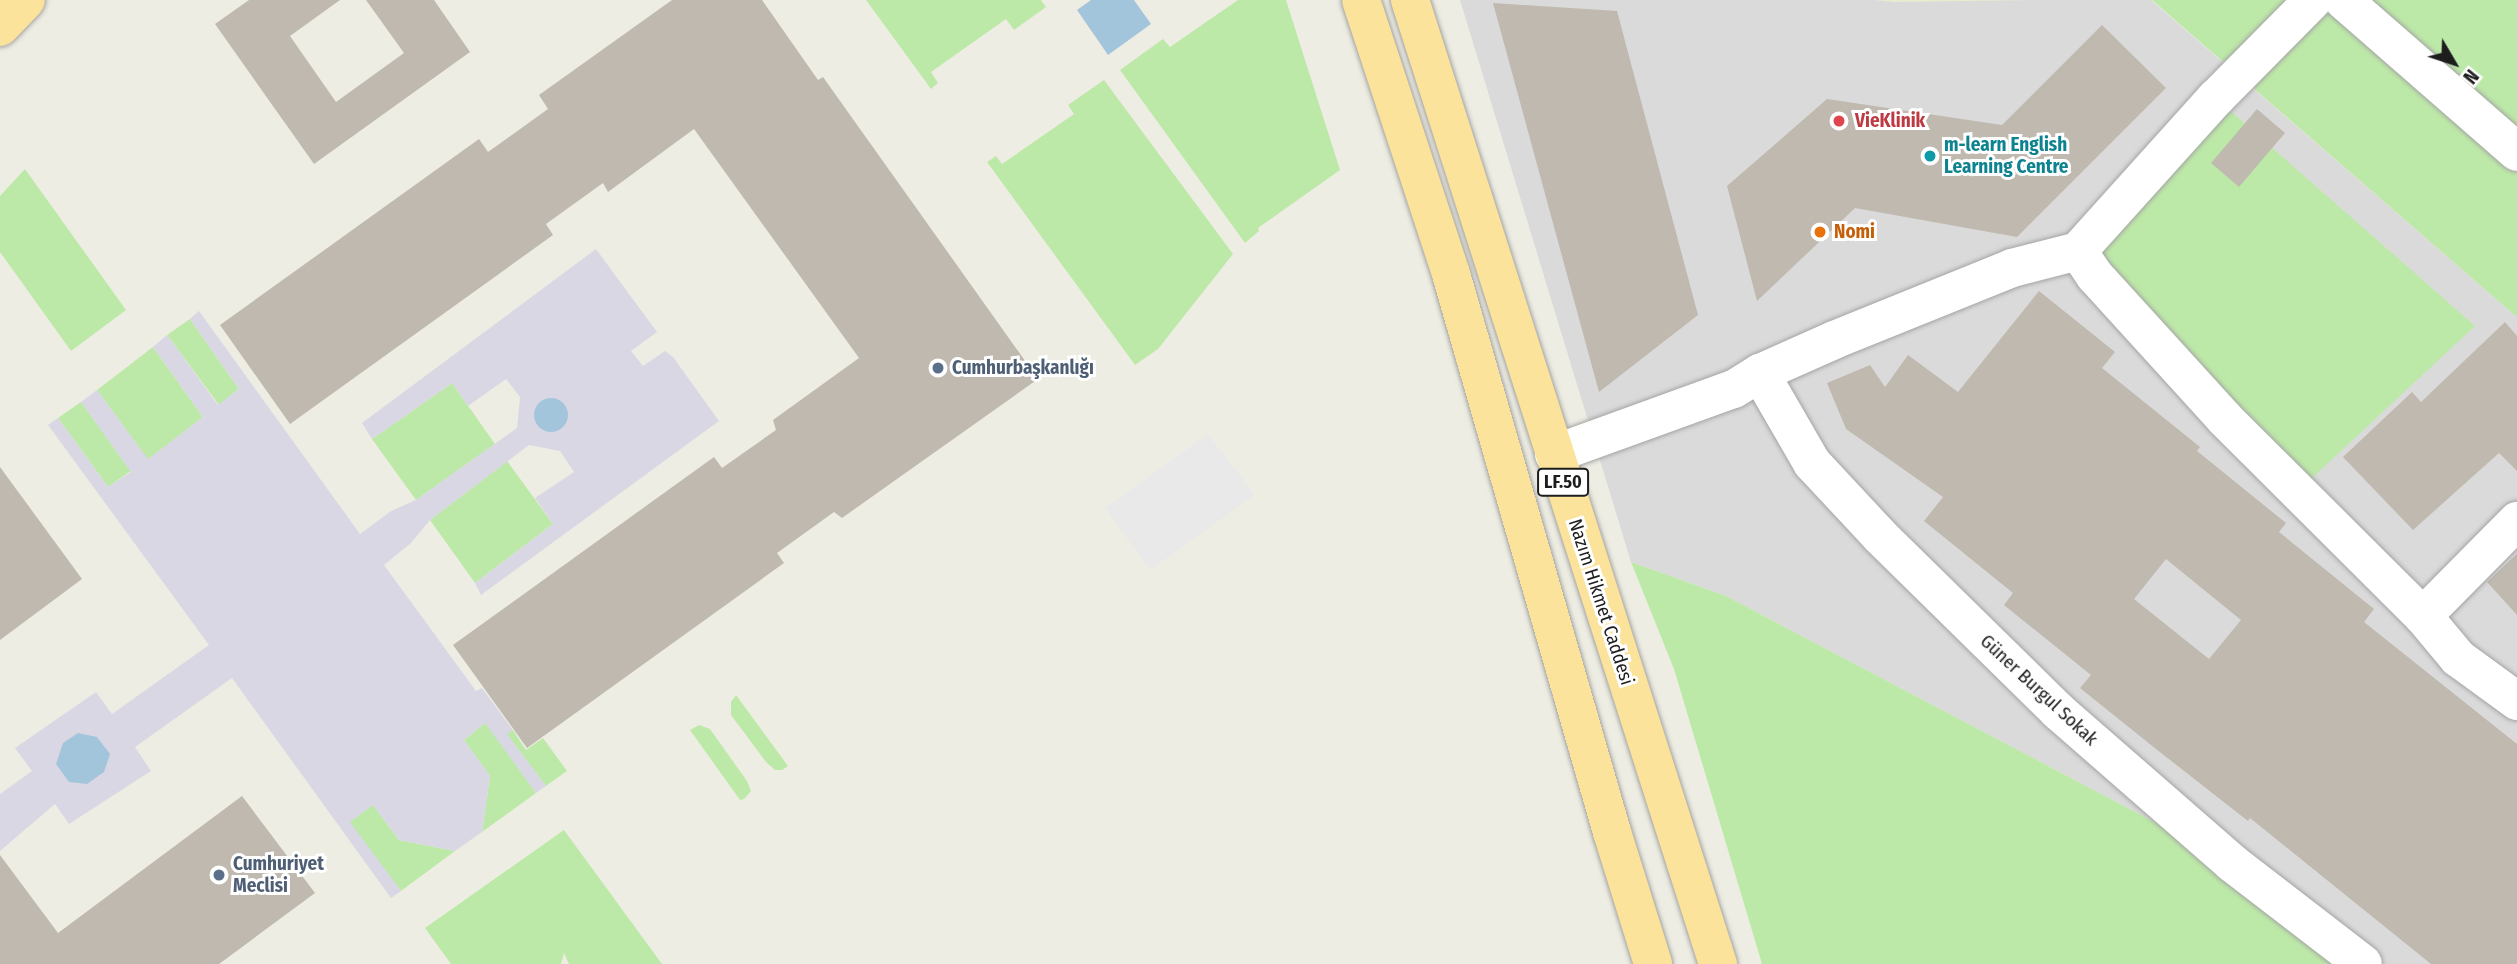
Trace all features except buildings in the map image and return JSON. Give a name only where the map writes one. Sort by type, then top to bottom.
[{"type":"main road","points":[[0,27],[26,0]]},
{"type":"main road","name":"LF.50","points":[[1362,0],[1451,274],[1612,832],[1653,964]]},
{"type":"main road","name":"Nazım Hikmet Caddesi","points":[[1410,0],[1718,964]]},
{"type":"street","points":[[1554,454],[1734,389],[1760,373],[2012,268],[2078,251],[2216,98],[2313,0]]},
{"type":"street","points":[[2343,0],[2517,152]]},
{"type":"street","points":[[2078,251],[2095,276],[2225,419],[2423,616],[2458,658],[2517,701]]},
{"type":"street","name":"Güner Burgul Sokak","points":[[1760,373],[1812,463],[1880,536],[2058,711],[2232,863],[2363,964]]},
{"type":"street","points":[[2423,616],[2517,522]]},
{"type":"shaded area","points":[[1460,0],[2151,0],[2517,317],[2517,964],[2353,964],[2232,863],[1726,596],[1631,562]]},
{"type":"shaded area","points":[[596,249],[657,332],[631,351],[643,366],[665,351],[673,357],[719,421],[481,595],[475,583],[553,524],[535,498],[574,472],[560,451],[529,445],[430,520],[411,543],[384,565],[476,691],[482,688],[513,730],[507,734],[546,786],[536,793],[485,723],[464,740],[490,776],[482,832],[455,851],[399,840],[373,805],[350,822],[401,891],[391,898],[232,678],[135,747],[151,771],[69,824],[55,804],[0,851],[0,794],[32,771],[15,748],[96,692],[112,714],[209,645],[48,425],[58,418],[108,487],[131,472],[81,402],[97,390],[148,459],[203,417],[153,347],[167,335],[218,405],[239,389],[190,319],[199,311],[360,534],[391,511],[416,500],[517,428],[520,397],[506,379],[468,406],[452,383],[372,439],[362,423]]},
{"type":"shaded area","points":[[1208,434],[1255,495],[1150,570],[1105,508]]},
{"type":"green space","points":[[866,0],[1041,0],[1046,7],[1014,30],[1006,19],[931,72],[938,83],[931,89]]},
{"type":"green space","points":[[1238,0],[1286,0],[1340,170],[1258,228],[1259,231],[1245,243],[1120,70],[1163,39],[1170,47]]},
{"type":"green space","points":[[1874,0],[2039,0],[1895,2]]},
{"type":"green space","points":[[2152,0],[2517,0],[2517,317],[2504,306]]},
{"type":"green space","points":[[1104,80],[1233,254],[1158,349],[1135,365],[987,162],[996,156],[1002,164],[1074,114],[1068,105]]},
{"type":"green space","points":[[2219,101],[2475,326],[2297,492],[2095,276],[2099,216]]},
{"type":"green space","points":[[25,169],[126,310],[71,351],[0,252],[0,196]]},
{"type":"green space","points":[[190,319],[239,389],[219,405],[167,335]]},
{"type":"green space","points":[[153,347],[203,417],[148,460],[97,390]]},
{"type":"green space","points":[[452,383],[495,444],[416,500],[372,439]]},
{"type":"green space","points":[[81,402],[131,471],[108,487],[58,418]]},
{"type":"green space","points":[[507,461],[553,524],[475,583],[430,520]]},
{"type":"green space","points":[[1631,562],[1726,596],[2232,863],[2349,964],[1762,964],[1674,669]]},
{"type":"green space","points":[[736,695],[788,766],[775,770],[766,762],[731,715],[731,702]]},
{"type":"green space","points":[[486,722],[536,793],[482,832],[490,776],[464,740]]},
{"type":"green space","points":[[699,725],[710,729],[747,781],[751,791],[744,799],[740,800],[690,730]]},
{"type":"green space","points":[[513,730],[526,750],[543,738],[567,771],[546,786],[506,734]]},
{"type":"green space","points":[[373,805],[399,840],[455,851],[401,891],[349,822]]},
{"type":"green space","points":[[564,830],[662,964],[569,964],[564,953],[561,964],[451,964],[425,928]]},
{"type":"water","points":[[1091,0],[1134,0],[1151,24],[1108,55],[1077,10]]},
{"type":"water","points":[[551,398],[563,403],[568,415],[563,427],[551,432],[539,427],[534,415],[539,403]]},
{"type":"water","points":[[78,733],[97,737],[110,754],[104,772],[87,784],[69,782],[56,764],[63,743]]},
{"type":"place","name":"VieKlinik","points":[[1839,121]]},
{"type":"place","name":"m-learn English Learning Centre","points":[[1930,156]]},
{"type":"place","name":"Nomi","points":[[1820,232]]},
{"type":"place","name":"Cumhurbaşkanlığı","points":[[938,368]]},
{"type":"place","name":"Cumhuriyet Meclisi","points":[[219,875]]}]
